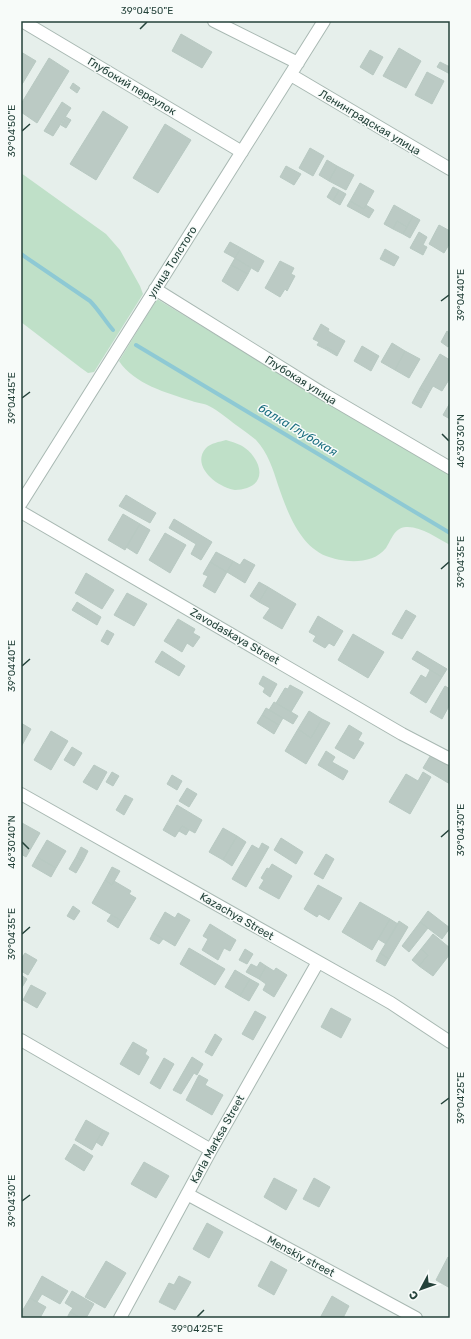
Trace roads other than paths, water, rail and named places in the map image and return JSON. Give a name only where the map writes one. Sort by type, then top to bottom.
[{"type":"street","name":"Глубокий переулок","points":[[22,21],[242,152]]},
{"type":"street","points":[[214,21],[298,63]]},
{"type":"street","name":"улица Толстого","points":[[21,503],[324,21]]},
{"type":"street","name":"Ленинградская улица","points":[[291,75],[450,169]]},
{"type":"street","name":"Глубокая улица","points":[[155,289],[322,393],[450,468]]},
{"type":"street","name":"Zavodaskaya Street","points":[[21,512],[402,734],[450,758]]},
{"type":"street","name":"Kazachya Street","points":[[21,794],[391,1003],[450,1042]]},
{"type":"street","name":"Karla Marksa Street","points":[[120,1318],[186,1194],[318,962]]},
{"type":"street","points":[[21,1040],[211,1150]]},
{"type":"street","name":"Menskiy street","points":[[186,1194],[416,1318]]},
{"type":"waterway","name":"балка Глубокая","points":[[21,254],[90,301],[113,330]]},
{"type":"waterway","name":"балка Глубокая","points":[[136,345],[450,533]]}]
